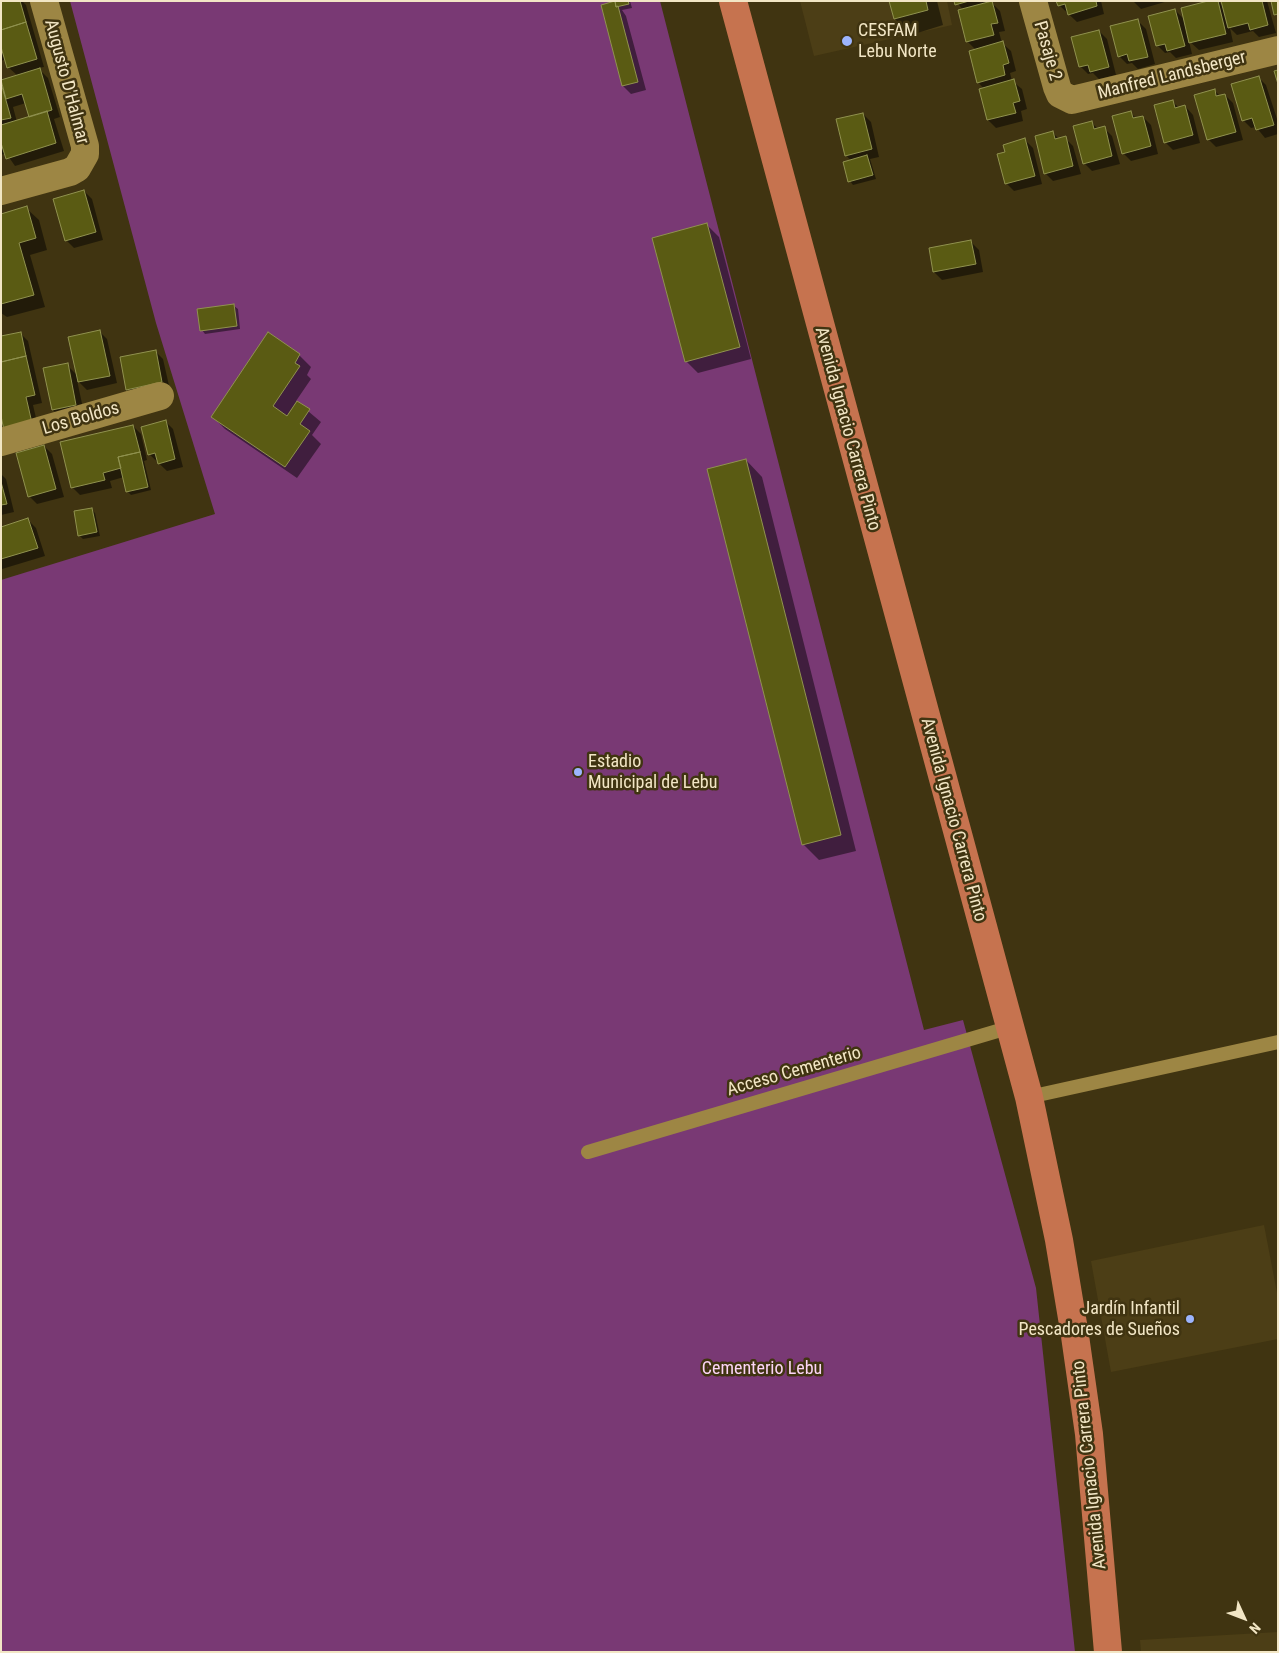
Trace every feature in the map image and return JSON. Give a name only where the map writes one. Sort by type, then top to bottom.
[{"type":"main road","name":"Avenida Ignacio Carrera Pinto","points":[[733,1],[1029,1097],[1059,1240],[1089,1434],[1108,1652]]},
{"type":"street","name":"Augusto D'Halmar","points":[[1,191],[70,172],[82,162],[85,146],[44,1]]},
{"type":"street","name":"Pasaje 2","points":[[1033,1],[1057,87],[1065,98]]},
{"type":"street","name":"Manfred Landsberger","points":[[1065,98],[1078,100],[1278,50]]},
{"type":"street","name":"Los Boldos","points":[[1,442],[160,396]]},
{"type":"lane","name":"Acceso Cementerio","points":[[588,1152],[1011,1027]]},
{"type":"lane","points":[[1029,1097],[1278,1042]]},
{"type":"shaded area","name":"CESFAM Lebu Norte","points":[[800,1],[947,1],[952,25],[814,56]]},
{"type":"shaded area","name":"Jardín Infantil Pescadores de Sueños","points":[[1264,1225],[1278,1298],[1278,1339],[1111,1372],[1091,1261]]},
{"type":"shaded area","points":[[1278,1632],[1278,1652],[1141,1652],[1140,1640]]},
{"type":"green space","name":"Cementerio Lebu","points":[[70,1],[660,1],[924,1030],[963,1020],[1036,1288],[1075,1652],[1,1652],[1,580],[215,514],[156,323]]},
{"type":"building","points":[[1,1],[20,1],[26,22],[1,30]]},
{"type":"building","points":[[615,1],[616,7],[618,6],[638,82],[622,86],[601,5]]},
{"type":"building","points":[[615,1],[628,1],[629,4],[616,7]]},
{"type":"building","points":[[889,1],[926,1],[928,10],[894,19]]},
{"type":"building","points":[[954,1],[969,1],[955,5]]},
{"type":"building","points":[[992,1],[998,23],[991,24],[994,35],[966,42],[958,10]]},
{"type":"building","points":[[1056,1],[1096,1],[1097,6],[1068,15],[1065,4],[1058,6]]},
{"type":"building","points":[[1208,1],[1218,1],[1226,34],[1189,43],[1181,8]]},
{"type":"building","points":[[1221,1],[1262,1],[1268,25],[1250,30],[1248,23],[1228,28]]},
{"type":"building","points":[[1271,1],[1278,1],[1278,14],[1274,15]]},
{"type":"building","points":[[1175,9],[1185,46],[1167,51],[1165,44],[1156,46],[1148,16]]},
{"type":"building","points":[[1138,19],[1148,57],[1129,61],[1127,54],[1118,57],[1110,26]]},
{"type":"building","points":[[26,22],[37,59],[7,68],[1,47],[1,30]]},
{"type":"building","points":[[1099,30],[1109,67],[1090,72],[1088,65],[1079,67],[1071,37]]},
{"type":"building","points":[[1003,41],[1009,63],[1003,65],[1005,75],[977,83],[969,51]]},
{"type":"building","points":[[40,68],[52,110],[29,117],[22,94],[6,99],[1,80]]},
{"type":"building","points":[[1278,70],[1278,84],[1274,71]]},
{"type":"building","points":[[1259,76],[1274,125],[1256,130],[1252,118],[1242,121],[1231,84]]},
{"type":"building","points":[[1014,79],[1020,101],[1013,103],[1016,113],[987,120],[979,89]]},
{"type":"building","points":[[1,83],[11,118],[1,120]]},
{"type":"building","points":[[1215,89],[1216,96],[1225,94],[1236,132],[1207,140],[1194,95]]},
{"type":"building","points":[[1173,100],[1175,108],[1185,105],[1193,135],[1164,143],[1154,105]]},
{"type":"building","points":[[47,111],[56,143],[6,159],[1,143],[1,125]]},
{"type":"building","points":[[1131,111],[1133,118],[1143,116],[1151,146],[1122,154],[1112,116]]},
{"type":"building","points":[[863,113],[872,149],[845,156],[836,119]]},
{"type":"building","points":[[1092,121],[1094,129],[1105,126],[1112,156],[1083,164],[1073,126]]},
{"type":"building","points":[[1053,131],[1055,139],[1066,136],[1073,166],[1044,174],[1035,136]]},
{"type":"building","points":[[1025,138],[1035,176],[1005,184],[997,154],[1005,152],[1003,145]]},
{"type":"building","points":[[867,155],[873,175],[848,182],[843,162]]},
{"type":"building","points":[[84,190],[96,232],[65,241],[53,199]]},
{"type":"building","points":[[27,206],[36,238],[19,243],[34,295],[1,304],[1,214]]},
{"type":"building","points":[[707,223],[740,347],[685,362],[652,238]]},
{"type":"building","points":[[971,240],[976,264],[933,272],[929,248]]},
{"type":"building","points":[[234,304],[237,326],[200,331],[197,309]]},
{"type":"building","points":[[100,330],[110,376],[78,382],[68,337]]},
{"type":"building","points":[[21,332],[26,356],[1,362],[1,336]]},
{"type":"building","points":[[268,332],[300,354],[295,363],[300,366],[273,406],[287,416],[297,401],[310,409],[300,424],[310,431],[285,467],[211,417]]},
{"type":"building","points":[[156,350],[162,382],[126,390],[120,357]]},
{"type":"building","points":[[26,356],[35,395],[26,397],[32,423],[4,430],[1,416],[1,362]]},
{"type":"building","points":[[68,363],[76,405],[52,410],[43,368]]},
{"type":"building","points":[[166,420],[175,459],[158,464],[155,453],[148,455],[141,427]]},
{"type":"building","points":[[133,425],[140,452],[118,457],[121,468],[103,473],[105,480],[71,488],[60,442]]},
{"type":"building","points":[[44,445],[56,489],[28,497],[16,453]]},
{"type":"building","points":[[140,452],[148,487],[126,492],[118,457]]},
{"type":"building","points":[[746,459],[841,835],[802,845],[707,469]]},
{"type":"building","points":[[1,482],[7,504],[1,505]]},
{"type":"building","points":[[92,508],[97,532],[78,536],[74,511]]},
{"type":"building","points":[[28,518],[38,548],[1,559],[1,527]]},
{"type":"place","name":"CESFAM Lebu Norte","points":[[847,41]]},
{"type":"place","name":"Estadio Municipal de Lebu","points":[[578,772]]},
{"type":"place","name":"Jardín Infantil Pescadores de Sueños","points":[[1190,1319]]}]
